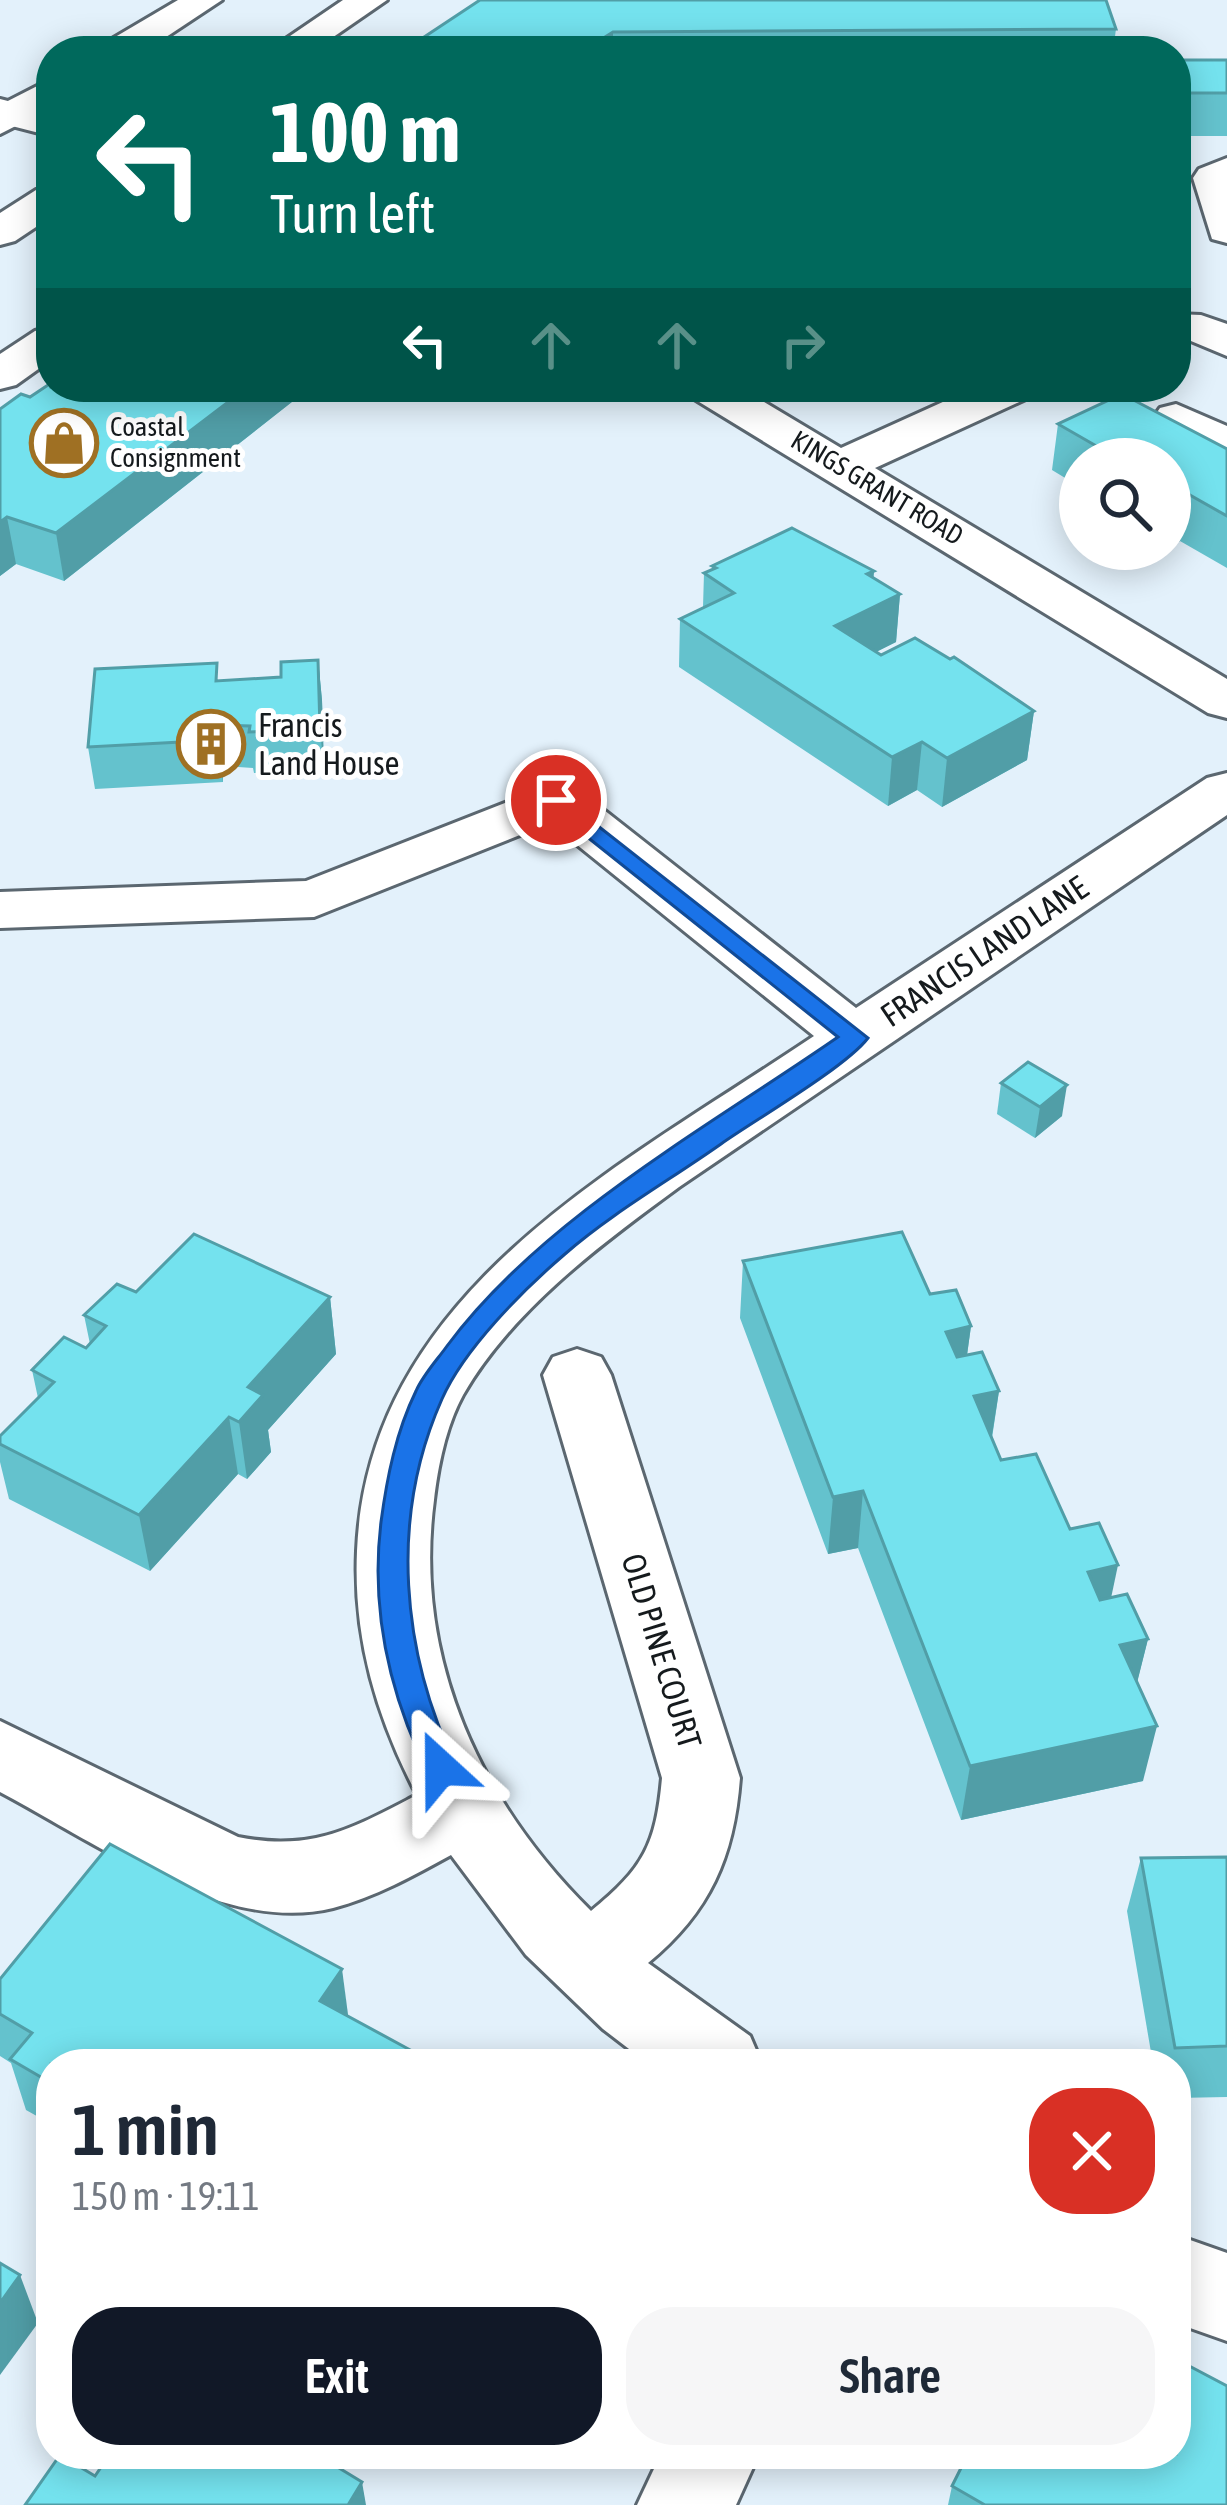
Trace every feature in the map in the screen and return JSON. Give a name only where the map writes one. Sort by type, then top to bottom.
[{"type":"street","points":[[143,36],[204,0]]},
{"type":"street","points":[[311,36],[369,0]]},
{"type":"street","points":[[1226,228],[1213,178],[1227,170]]},
{"type":"street","points":[[0,232],[36,209]]},
{"type":"street","points":[[0,375],[36,350]]},
{"type":"street","name":"KINGS GRANT ROAD","points":[[732,402],[1227,702]]},
{"type":"street","points":[[841,466],[981,402]]},
{"type":"street","points":[[1176,418],[1227,445]]},
{"type":"street","name":"FRANCIS LAND LANE","points":[[701,2049],[585,1960],[511,1881],[462,1810],[420,1725],[395,1630],[392,1558],[403,1471],[430,1392],[487,1313],[557,1245],[855,1038],[1227,790]]},
{"type":"street","points":[[0,910],[314,899],[556,800],[855,1038]]},
{"type":"street","name":"OLD PINE COURT","points":[[577,1375],[701,1778],[695,1835],[668,1890],[624,1937],[585,1960]]},
{"type":"street","points":[[0,1754],[225,1870],[272,1880],[331,1873],[366,1861],[462,1810]]},
{"type":"street","points":[[1191,2284],[1227,2297]]},
{"type":"street","points":[[686,2505],[704,2469]]},
{"type":"building","points":[[480,0],[1106,0],[1116,29],[613,32],[607,36],[426,36]]},
{"type":"building","points":[[1191,60],[1227,60],[1227,93],[1191,93]]},
{"type":"building","points":[[36,393],[36,402],[228,402],[56,533],[7,517],[0,522],[0,409],[21,394]]},
{"type":"building","points":[[1105,402],[1137,402],[1227,449],[1227,516],[1191,496],[1191,438],[1082,438],[1058,424]]},
{"type":"building","points":[[792,528],[874,571],[867,574],[900,594],[835,626],[881,655],[915,638],[954,657],[1034,711],[947,758],[922,742],[892,757],[680,619],[734,593],[704,573],[716,568],[712,566]]},
{"type":"building","points":[[318,660],[320,729],[249,732],[250,726],[218,725],[218,740],[88,747],[95,669],[217,663],[216,681],[281,677],[281,662]]},
{"type":"building","points":[[1028,1062],[1067,1085],[1040,1107],[1001,1083]]},
{"type":"building","points":[[902,1232],[930,1294],[956,1290],[971,1326],[946,1332],[957,1357],[982,1352],[999,1391],[974,1396],[1001,1460],[1036,1454],[1070,1529],[1099,1523],[1118,1565],[1088,1572],[1100,1600],[1127,1594],[1148,1639],[1120,1645],[1157,1726],[970,1766],[863,1491],[833,1497],[743,1261]]},
{"type":"building","points":[[194,1234],[330,1297],[248,1387],[263,1395],[239,1422],[229,1417],[139,1515],[0,1444],[0,1436],[54,1382],[32,1370],[64,1337],[86,1348],[106,1326],[84,1315],[117,1284],[136,1292]]},
{"type":"building","points":[[110,1844],[342,1969],[320,2001],[408,2049],[36,2049],[36,2074],[10,2059],[32,2033],[0,2014],[0,1979]]},
{"type":"building","points":[[1227,1857],[1227,2046],[1175,2048],[1141,1858]]},
{"type":"building","points":[[0,2263],[20,2275],[0,2303]]},
{"type":"building","points":[[1191,2367],[1227,2386],[1227,2505],[985,2505],[952,2486],[960,2469],[1191,2469]]},
{"type":"building","points":[[50,2469],[83,2469],[95,2476],[100,2469],[341,2469],[362,2482],[348,2505],[25,2505]]},
{"type":"place","name":"Coastal Consignment","points":[[64,443]]},
{"type":"place","name":"Francis Land House","points":[[211,744]]},
{"type":"route","points":[[441,1768],[420,1725],[395,1630],[392,1558],[403,1471],[430,1392],[487,1313],[557,1245],[855,1038],[556,800]]}]
